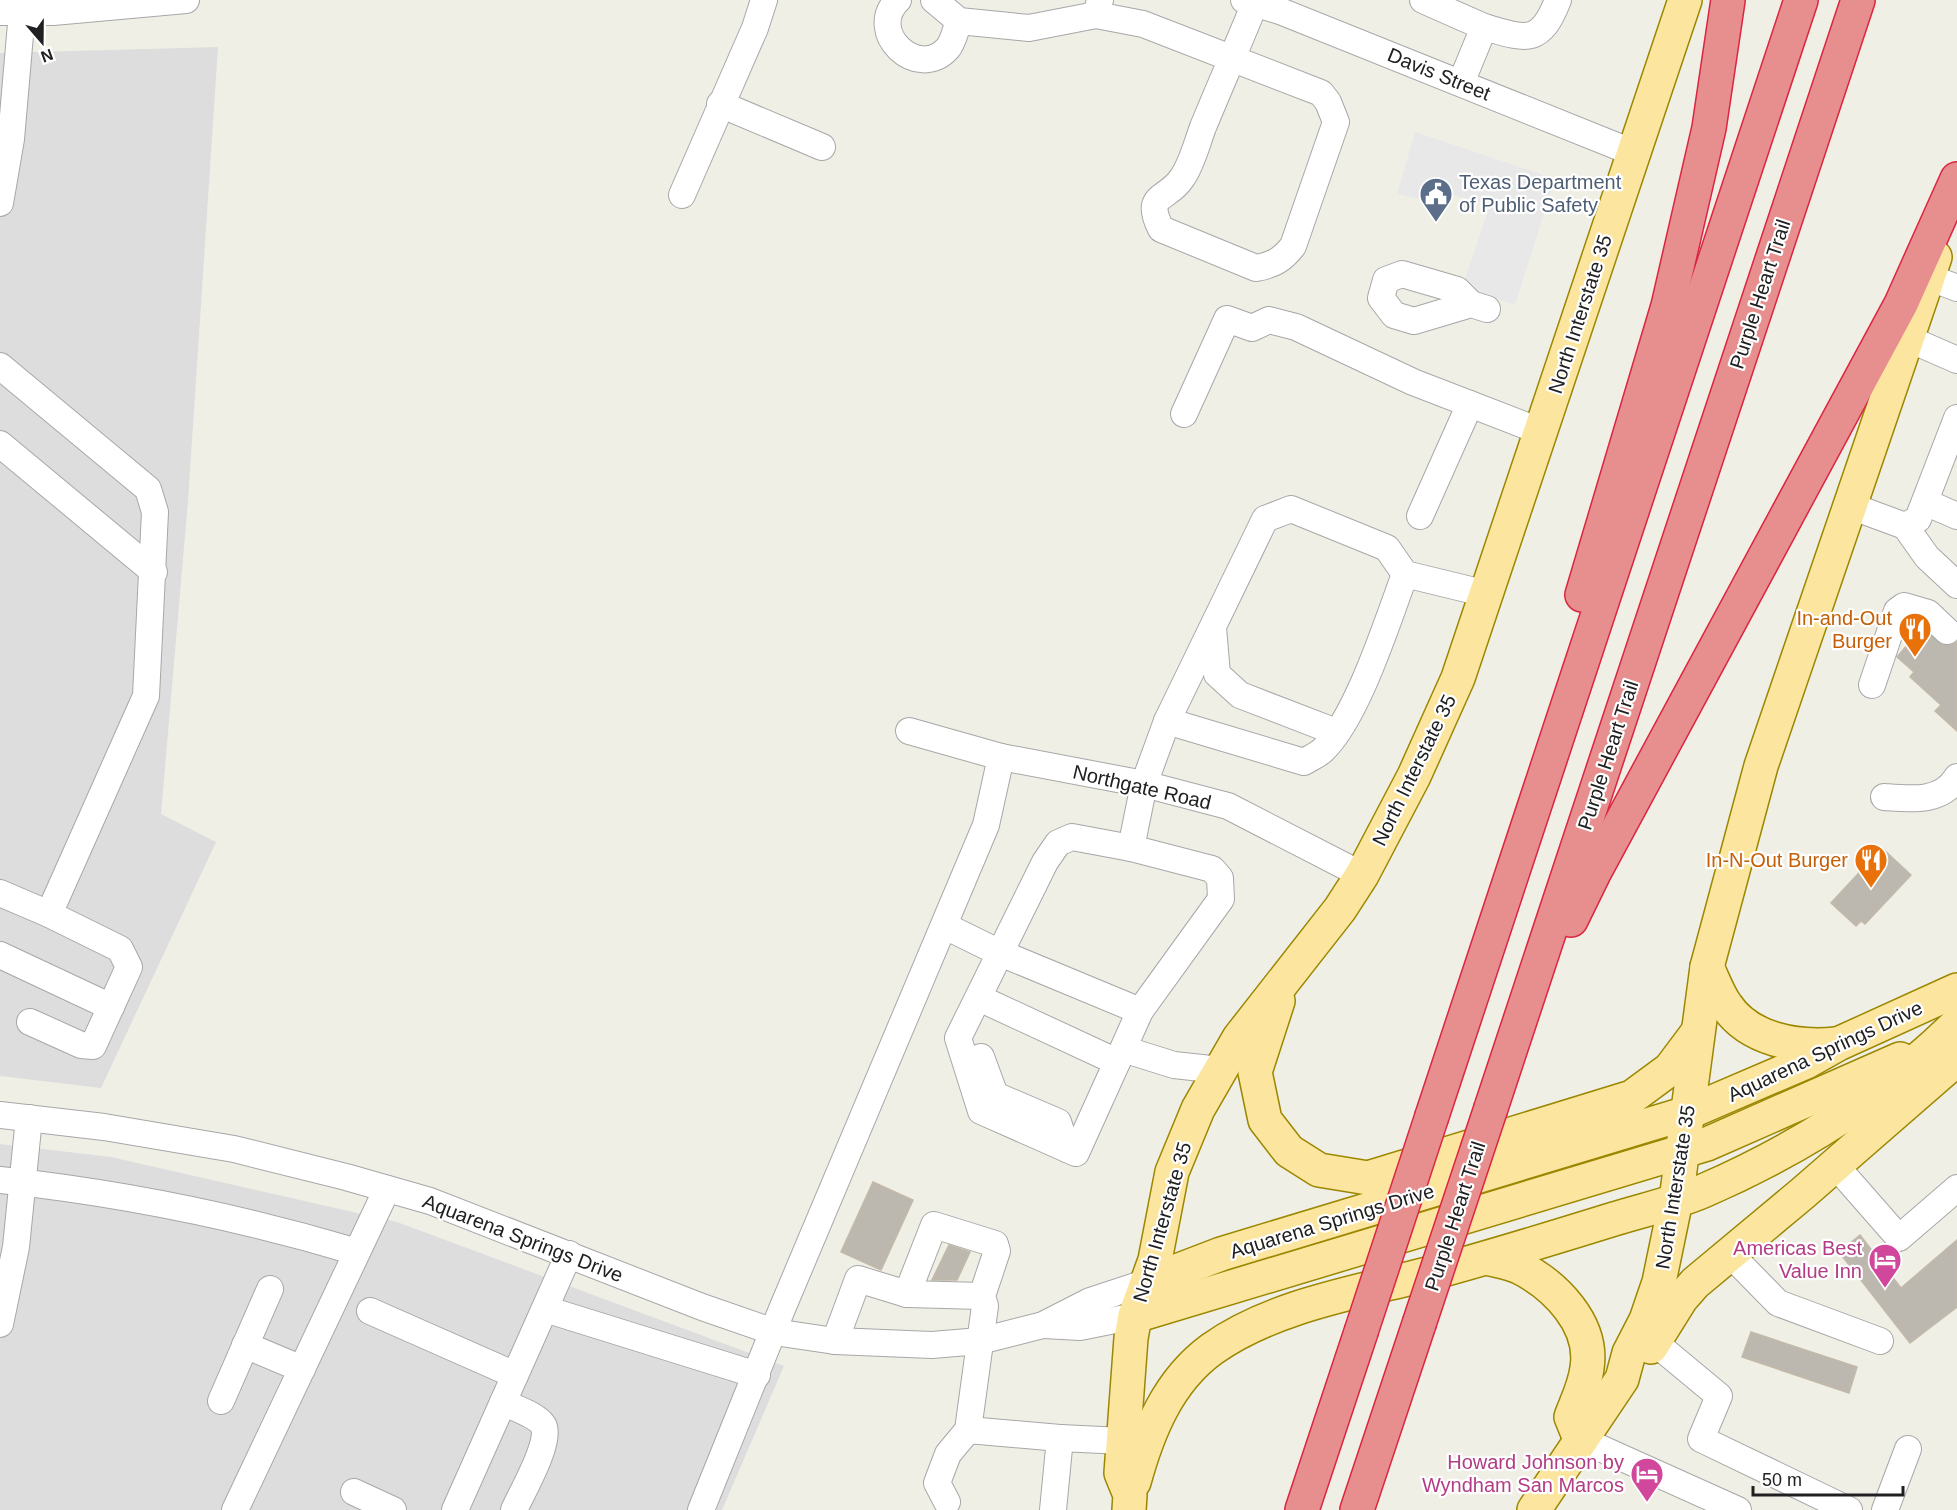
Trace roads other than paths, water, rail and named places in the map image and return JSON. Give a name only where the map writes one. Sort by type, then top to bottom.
[{"type":"highway","points":[[1454,1048],[1594,552],[1668,306],[1709,128],[1728,0]]},
{"type":"highway","points":[[1302,1510],[1801,0]]},
{"type":"highway","name":"Purple Heart Trail","points":[[1358,1510],[1858,0]]},
{"type":"highway","points":[[1514,1038],[1594,873],[1886,333],[1934,279],[1957,179]]},
{"type":"main road","name":"North Interstate 35","points":[[1129,1503],[1121,1473],[1135,1316],[1155,1260],[1172,1172],[1198,1109],[1239,1038],[1340,909],[1362,875],[1414,777],[1458,678],[1685,0]]},
{"type":"main road","name":"North Interstate 35","points":[[1533,1510],[1623,1379],[1629,1353],[1646,1320],[1659,1282],[1676,1200],[1707,967],[1761,766],[1848,504],[1909,339],[1934,279],[1957,187]]},
{"type":"main road","points":[[1707,967],[1725,1005],[1739,1020],[1770,1038],[1810,1046],[1838,1044]]},
{"type":"main road","points":[[1286,979],[1255,1072],[1265,1119],[1289,1151],[1318,1170],[1368,1178],[1632,1097],[1671,1069],[1697,1032]]},
{"type":"main road","name":"Aquarena Springs Drive","points":[[1148,1282],[1221,1254],[1687,1113],[1806,1062],[1838,1044],[1957,990]]},
{"type":"main road","points":[[1623,1379],[1634,1373],[1695,1283],[1835,1165],[1952,1040]]},
{"type":"main road","points":[[1129,1503],[1152,1424],[1170,1393],[1190,1369],[1212,1350],[1255,1324],[1282,1313],[1487,1258],[1702,1191],[1771,1160],[1813,1136],[1952,1040]]},
{"type":"main road","name":"Aquarena Springs Drive","points":[[1135,1316],[1683,1152],[1952,1040]]},
{"type":"main road","points":[[1487,1258],[1517,1267],[1541,1281],[1558,1294],[1572,1310],[1587,1349],[1585,1380],[1571,1417],[1580,1440]]},
{"type":"street","points":[[0,203],[10,140],[11,12],[85,10],[186,0]]},
{"type":"street","points":[[682,195],[755,28],[764,0]]},
{"type":"street","points":[[898,0],[893,5],[887,25],[892,43],[911,57],[918,59],[934,56],[948,48],[959,21]]},
{"type":"street","points":[[934,0],[959,21],[1029,28],[1098,7],[1143,24],[1232,59],[1321,93],[1328,102],[1335,122],[1293,246],[1284,258],[1270,266],[1256,268],[1161,229],[1155,216],[1154,206],[1160,196],[1181,180],[1232,59],[1249,2]]},
{"type":"street","points":[[1423,0],[1484,27],[1512,35],[1532,36],[1549,24],[1558,0]]},
{"type":"street","name":"Davis Street","points":[[1249,2],[1282,5],[1461,83],[1634,153]]},
{"type":"street","points":[[1461,83],[1484,27]]},
{"type":"street","points":[[720,104],[822,147]]},
{"type":"street","points":[[1184,414],[1227,319],[1252,328],[1269,320],[1296,327],[1413,382],[1542,432]]},
{"type":"street","points":[[1909,339],[1957,360]]},
{"type":"street","points":[[0,366],[148,489],[154,512],[154,572],[146,696],[49,914]]},
{"type":"street","points":[[1420,516],[1470,404]]},
{"type":"street","points":[[1905,526],[1918,519],[1954,435]]},
{"type":"street","points":[[0,444],[154,572]]},
{"type":"street","points":[[1925,502],[1957,516]]},
{"type":"street","points":[[1848,504],[1905,526],[1927,557],[1957,585]]},
{"type":"street","points":[[1131,848],[1144,784],[1167,721],[1265,519],[1291,509],[1387,548],[1405,574],[1487,594]]},
{"type":"street","points":[[1167,721],[1304,762],[1323,750],[1346,717],[1374,658],[1405,574]]},
{"type":"street","points":[[1872,685],[1897,611],[1904,606],[1928,613],[1952,628]]},
{"type":"street","points":[[1213,627],[1217,674],[1240,695],[1336,732]]},
{"type":"street","name":"Northgate Road","points":[[909,731],[1001,757],[1144,784],[1228,806],[1362,875]]},
{"type":"street","points":[[701,1510],[986,825],[1001,757]]},
{"type":"street","points":[[1884,797],[1921,800],[1953,785],[1957,777]]},
{"type":"street","points":[[1072,837],[1131,848],[1212,869],[1220,878],[1221,899],[1140,1011],[1076,1153],[981,1111],[958,1038],[998,952],[1058,843],[1072,837]]},
{"type":"street","points":[[0,893],[49,914],[120,950],[129,967],[93,1046],[81,1045],[30,1022]]},
{"type":"street","points":[[945,926],[998,952],[1140,1011]]},
{"type":"street","points":[[0,955],[111,1007]]},
{"type":"street","points":[[973,1009],[1120,1055],[1174,1065],[1220,1070]]},
{"type":"street","name":"Aquarena Springs Drive","points":[[0,1115],[104,1127],[234,1149],[430,1201],[702,1307],[774,1332],[836,1341],[932,1345],[980,1341],[1043,1325],[1090,1301],[1148,1282]]},
{"type":"street","points":[[0,1324],[16,1247],[11,1181],[29,1118]]},
{"type":"street","points":[[1835,1165],[1899,1238],[1957,1188]]},
{"type":"street","points":[[11,1181],[101,1192],[228,1217],[357,1252]]},
{"type":"street","points":[[235,1510],[387,1189]]},
{"type":"street","points":[[907,1294],[934,1225],[995,1244],[997,1251],[982,1296],[985,1306],[968,1430],[948,1454],[937,1483],[946,1502]]},
{"type":"street","points":[[461,1508],[503,1402],[569,1254]]},
{"type":"street","points":[[1730,1254],[1778,1303],[1880,1341]]},
{"type":"street","points":[[836,1341],[858,1279],[907,1294],[982,1296]]},
{"type":"street","points":[[221,1401],[270,1289]]},
{"type":"street","points":[[545,1308],[757,1375]]},
{"type":"street","points":[[370,1311],[515,1375]]},
{"type":"street","name":"Aquarena Springs Drive","points":[[1043,1325],[1080,1327],[1135,1316]]},
{"type":"street","points":[[1654,1342],[1719,1396],[1701,1439],[1849,1510]]},
{"type":"street","points":[[245,1345],[302,1370]]},
{"type":"street","points":[[503,1402],[542,1422],[546,1431],[544,1445],[514,1510]]},
{"type":"street","points":[[968,1430],[1123,1441]]},
{"type":"street","points":[[1053,1510],[1060,1438]]},
{"type":"street","points":[[1580,1440],[1738,1510]]},
{"type":"street","points":[[1885,1510],[1908,1449]]},
{"type":"street","points":[[354,1492],[393,1510]]},
{"type":"place","name":"Texas Department of Public Safety","points":[[1436,223]]},
{"type":"place","name":"In-and-Out Burger","points":[[1915,658]]},
{"type":"place","name":"In-N-Out Burger","points":[[1871,889]]},
{"type":"place","name":"Americas Best Value Inn","points":[[1885,1289]]},
{"type":"place","name":"Howard Johnson by Wyndham San Marcos","points":[[1647,1503]]}]
